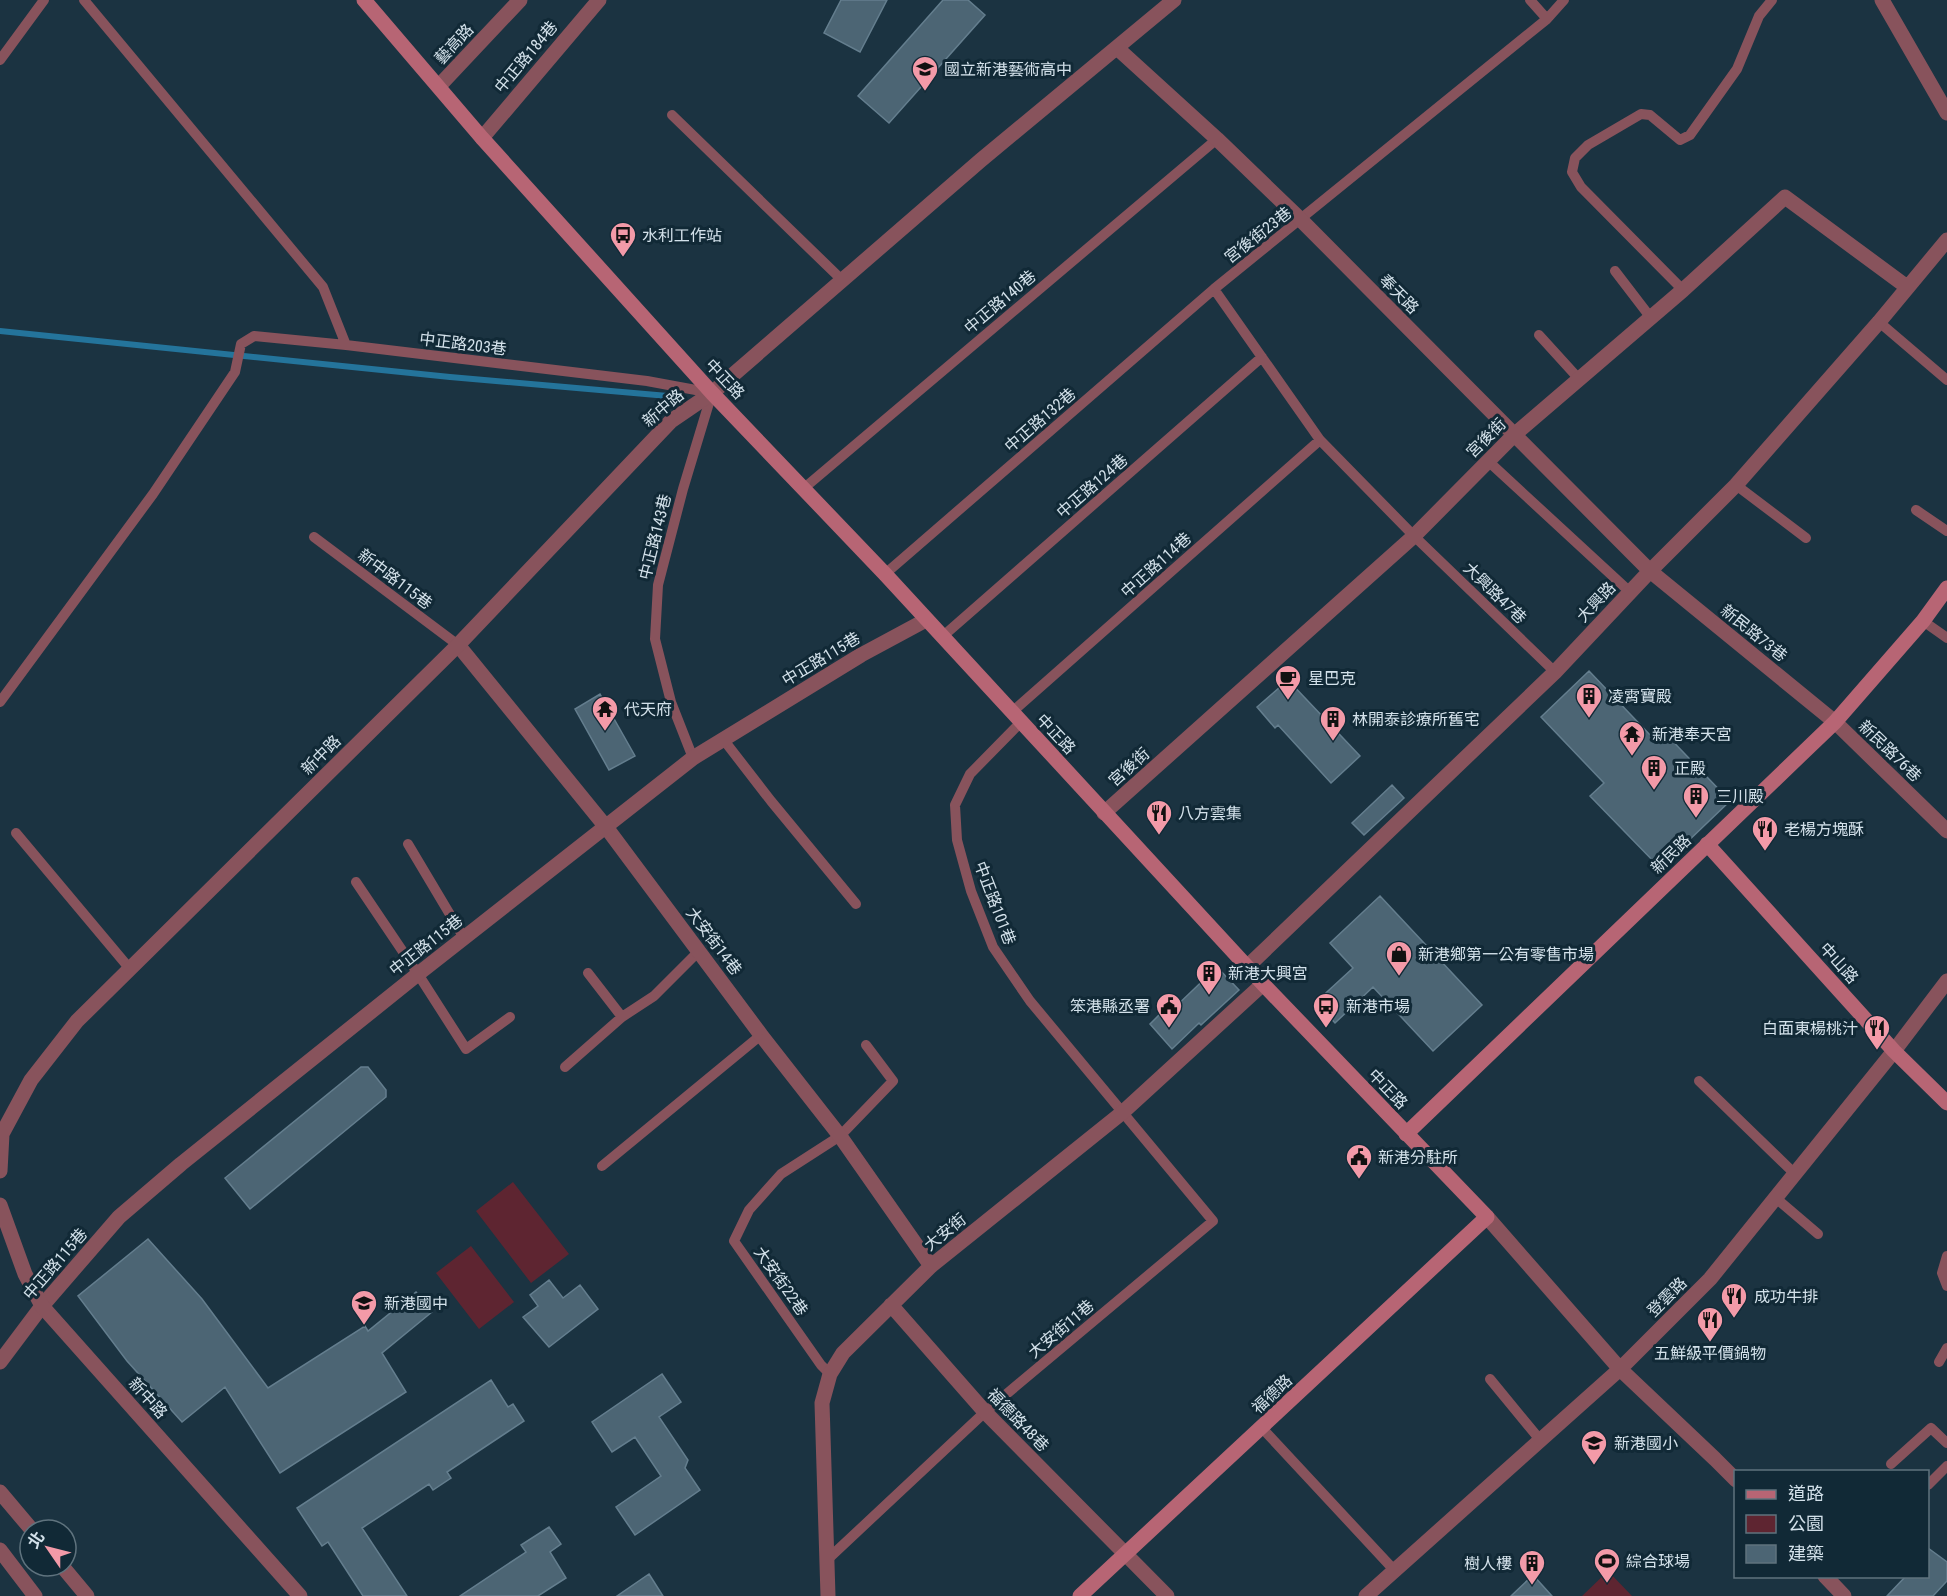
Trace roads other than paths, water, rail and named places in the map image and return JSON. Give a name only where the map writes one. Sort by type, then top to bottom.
[{"type":"main road","name":"中正路","points":[[364,0],[482,138],[712,393],[885,574],[1263,984],[1487,1217]]},
{"type":"main road","name":"新民路","points":[[1406,1134],[1834,722],[1923,621],[1947,588]]},
{"type":"main road","name":"中山路","points":[[1707,844],[1894,1051],[1947,1103]]},
{"type":"main road","name":"福德路","points":[[1080,1596],[1487,1217]]},
{"type":"street","name":"藝高路","points":[[439,86],[520,0]]},
{"type":"street","name":"中正路184巷","points":[[482,138],[599,0]]},
{"type":"street","name":"新中路","points":[[0,1171],[2,1134],[31,1080],[77,1021],[458,645],[671,421],[712,393],[981,160],[1174,0]]},
{"type":"street","points":[[1882,0],[1947,113]]},
{"type":"street","name":"奉天路","points":[[1117,48],[1217,139],[1301,220],[1650,571]]},
{"type":"street","name":"宮後街","points":[[1104,813],[1414,536],[1514,435],[1651,318],[1785,198],[1907,287]]},
{"type":"street","name":"大興路","points":[[1248,966],[1555,672],[1650,571],[1736,485],[1880,322],[1947,240]]},
{"type":"street","name":"新民路73巷","points":[[1650,571],[1834,722]]},
{"type":"street","name":"中正路115巷","points":[[0,1362],[42,1306],[119,1217],[181,1164],[418,974],[693,758],[861,655],[926,620]]},
{"type":"street","name":"大安街14巷","points":[[458,645],[606,827],[761,1035],[840,1136],[931,1266]]},
{"type":"street","name":"新民路76巷","points":[[1834,722],[1947,831]]},
{"type":"street","name":"登雲路","points":[[1366,1596],[1620,1369],[1710,1280],[1777,1199],[1947,981]]},
{"type":"street","name":"大安街","points":[[828,1596],[822,1403],[830,1374],[843,1353],[931,1266],[1123,1112],[1263,984]]},
{"type":"street","name":"新中路","points":[[0,1205],[25,1274],[42,1306],[300,1596]]},
{"type":"street","name":"中正路","points":[[1487,1217],[1620,1369],[1734,1478]]},
{"type":"street","name":"福德路48巷","points":[[891,1305],[985,1412],[1167,1596]]},
{"type":"street","points":[[0,1492],[22,1518]]},
{"type":"street","points":[[0,1550],[35,1596]]},
{"type":"street","points":[[72,1578],[87,1596]]},
{"type":"street","points":[[1829,1578],[1844,1596]]},
{"type":"lane","points":[[0,60],[44,0]]},
{"type":"lane","points":[[1530,0],[1548,19]]},
{"type":"lane","name":"宮後街23巷","points":[[1214,289],[1548,19],[1564,0]]},
{"type":"lane","points":[[1683,290],[1581,187],[1572,172],[1575,158],[1588,145],[1641,114],[1650,115],[1680,140],[1690,135],[1737,69],[1759,16],[1772,0]]},
{"type":"lane","points":[[88,1],[323,287],[346,345]]},
{"type":"lane","points":[[672,115],[842,280]]},
{"type":"lane","name":"中正路140巷","points":[[803,489],[1217,139]]},
{"type":"lane","points":[[1615,271],[1651,318]]},
{"type":"lane","points":[[1214,289],[1320,440],[1414,536]]},
{"type":"lane","name":"中正路132巷","points":[[885,574],[1214,289]]},
{"type":"lane","points":[[1880,322],[1947,380]]},
{"type":"lane","points":[[1539,335],[1579,379]]},
{"type":"lane","name":"中正路203巷","points":[[0,702],[153,494],[235,372],[241,344],[254,336],[647,381],[712,393]]},
{"type":"lane","name":"中正路124巷","points":[[942,637],[1262,357]]},
{"type":"lane","name":"中正路143巷","points":[[693,758],[671,702],[655,639],[655,628],[658,585],[683,489],[712,393]]},
{"type":"lane","name":"中正路114巷","points":[[1017,717],[1320,440]]},
{"type":"lane","points":[[1488,461],[1630,592]]},
{"type":"lane","points":[[1736,485],[1806,538]]},
{"type":"lane","points":[[1916,510],[1947,531]]},
{"type":"lane","name":"大興路47巷","points":[[1414,536],[1555,672]]},
{"type":"lane","name":"新中路115巷","points":[[314,537],[458,645]]},
{"type":"lane","points":[[1923,621],[1947,638]]},
{"type":"lane","name":"中正路101巷","points":[[1017,717],[970,774],[955,805],[957,840],[971,891],[993,947],[1030,1001],[1123,1112]]},
{"type":"lane","points":[[723,740],[856,904]]},
{"type":"lane","points":[[16,833],[130,969]]},
{"type":"lane","points":[[408,844],[464,938]]},
{"type":"lane","points":[[356,882],[466,1050],[510,1017]]},
{"type":"lane","points":[[565,1067],[622,1017],[654,996],[699,951]]},
{"type":"lane","points":[[588,972],[622,1017]]},
{"type":"lane","points":[[602,1166],[761,1035]]},
{"type":"lane","points":[[840,1136],[893,1081],[866,1045]]},
{"type":"lane","points":[[1699,1081],[1796,1174]]},
{"type":"lane","name":"大安街11巷","points":[[828,1559],[985,1412],[1212,1221],[1123,1112]]},
{"type":"lane","name":"大安街22巷","points":[[830,1374],[821,1365],[734,1241],[749,1210],[781,1174],[840,1136]]},
{"type":"lane","points":[[1777,1199],[1818,1234]]},
{"type":"lane","points":[[1947,1256],[1942,1273],[1947,1286]]},
{"type":"lane","points":[[1939,1362],[1947,1348]]},
{"type":"lane","points":[[1490,1379],[1541,1441]]},
{"type":"lane","points":[[1262,1428],[1395,1571]]},
{"type":"lane","points":[[1891,1464],[1931,1428],[1947,1443]]},
{"type":"lane","points":[[1929,1484],[1947,1466]]},
{"type":"waterway","points":[[0,331],[450,377],[668,396]]},
{"type":"place","name":"國立新港藝術高中","points":[[925,92]]},
{"type":"place","name":"水利工作站","points":[[623,258]]},
{"type":"place","name":"星巴克","points":[[1288,701]]},
{"type":"place","name":"凌霄寶殿","points":[[1589,719]]},
{"type":"place","name":"代天府","points":[[605,732]]},
{"type":"place","name":"林開泰診療所舊宅","points":[[1333,742]]},
{"type":"place","name":"新港奉天宮","points":[[1632,757]]},
{"type":"place","name":"正殿","points":[[1654,791]]},
{"type":"place","name":"三川殿","points":[[1696,819]]},
{"type":"place","name":"八方雲集","points":[[1159,836]]},
{"type":"place","name":"老楊方塊酥","points":[[1765,852]]},
{"type":"place","name":"新港鄉第一公有零售市場","points":[[1399,977]]},
{"type":"place","name":"新港大興宮","points":[[1209,996]]},
{"type":"place","name":"笨港縣丞署","points":[[1169,1029]]},
{"type":"place","name":"新港市場","points":[[1326,1029]]},
{"type":"place","name":"白面東楊桃汁","points":[[1877,1051]]},
{"type":"place","name":"新港分駐所","points":[[1359,1180]]},
{"type":"place","name":"成功牛排","points":[[1734,1319]]},
{"type":"place","name":"新港國中","points":[[364,1326]]},
{"type":"place","name":"五鮮級平價鍋物","points":[[1710,1343]]},
{"type":"place","name":"新港國小","points":[[1594,1466]]},
{"type":"place","name":"綜合球場","points":[[1607,1584]]},
{"type":"place","name":"樹人樓","points":[[1532,1586]]}]
